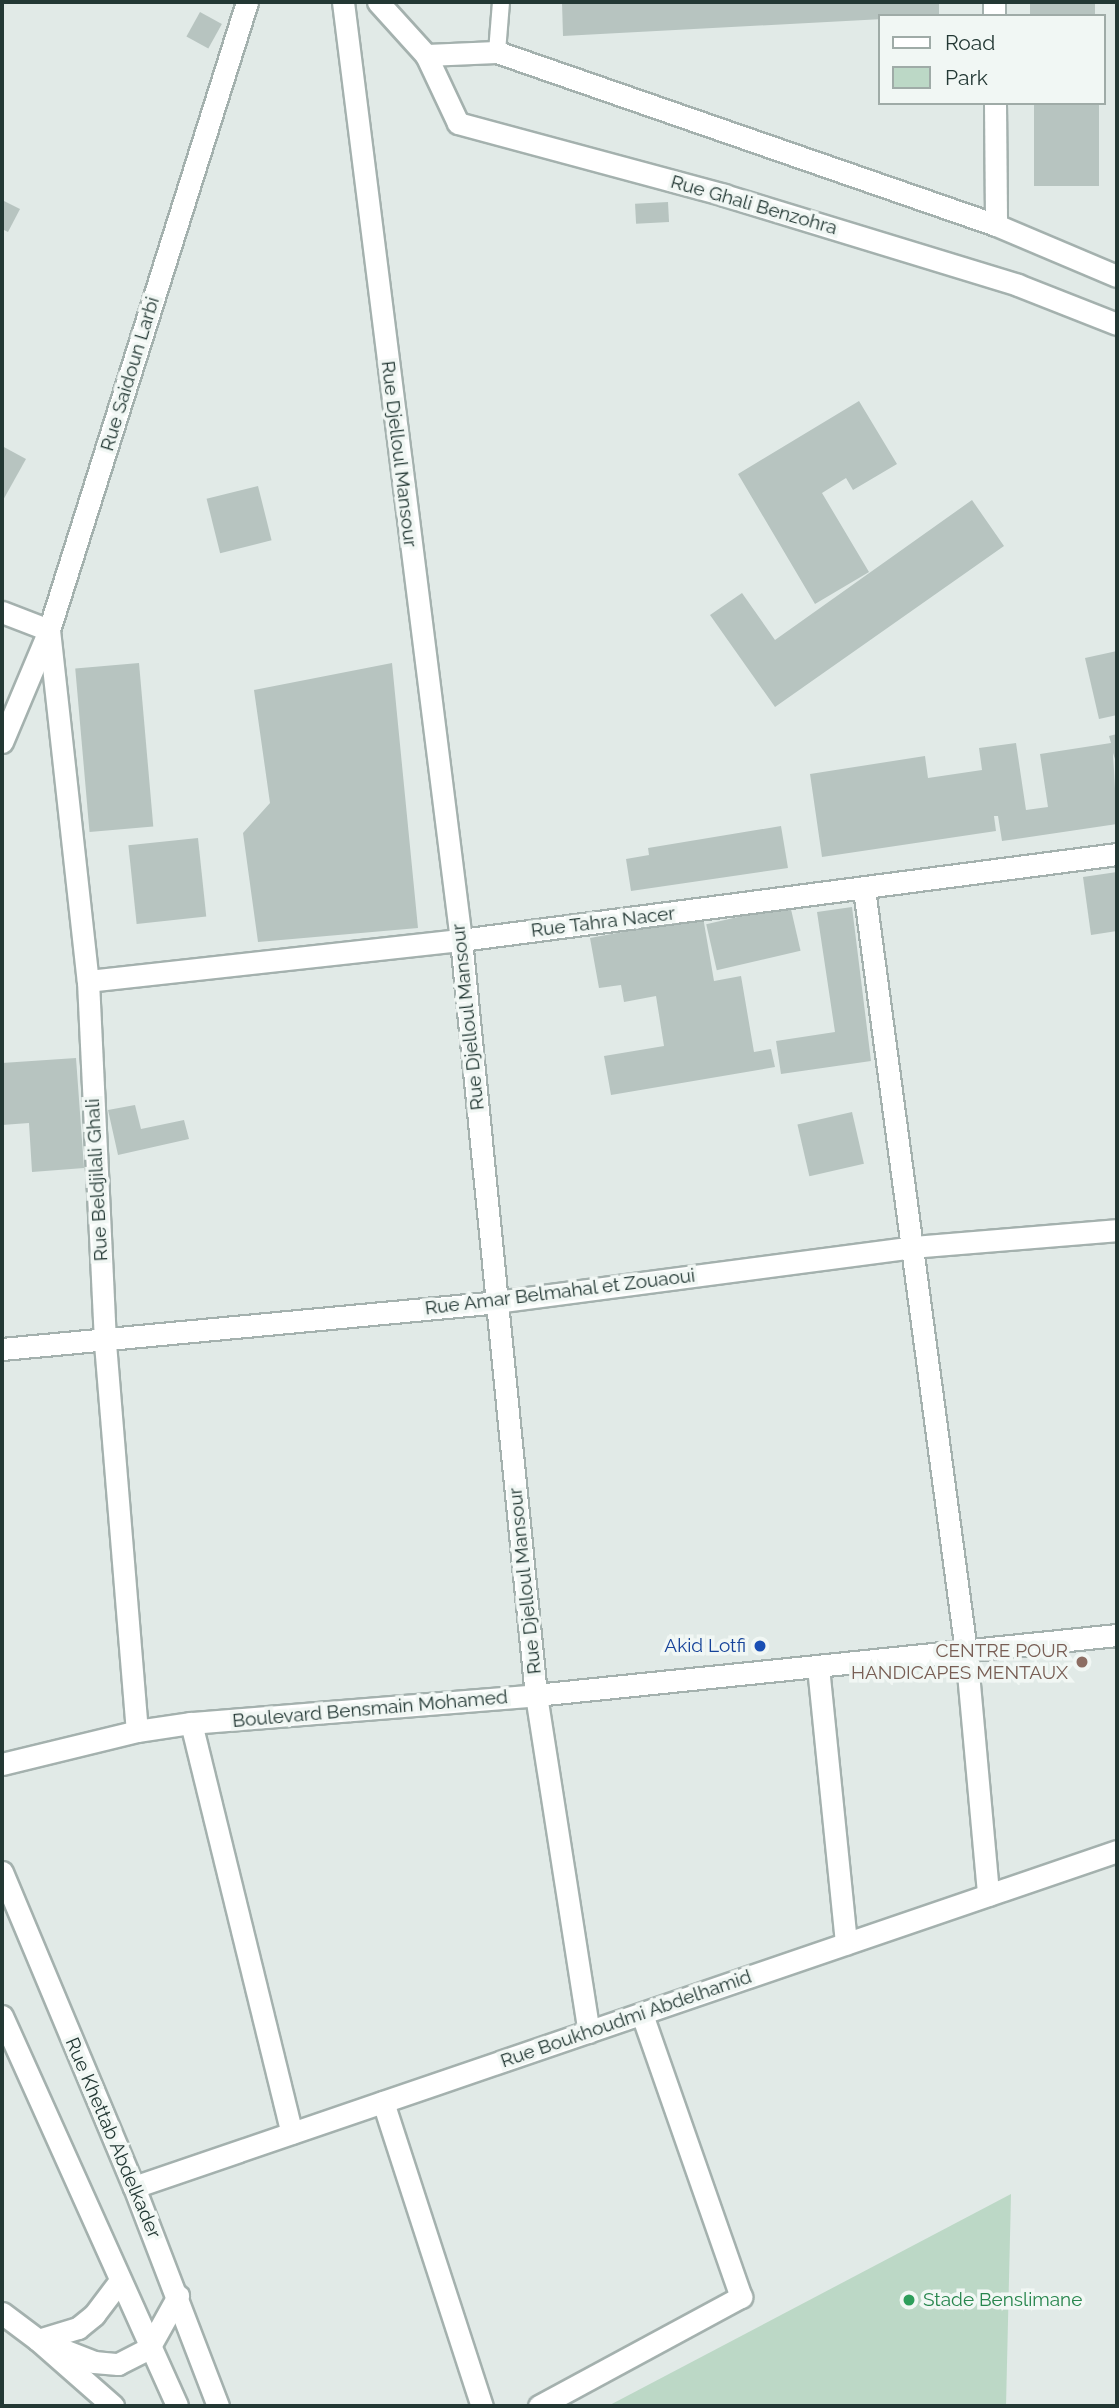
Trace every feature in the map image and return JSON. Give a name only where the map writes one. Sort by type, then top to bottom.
[{"type":"street","name":"Rue Saidoun Larbi","points":[[2,742],[49,630],[247,2]]},
{"type":"street","name":"Rue Djelloul Mansour","points":[[343,2],[461,940],[536,1695],[589,2032]]},
{"type":"street","name":"Rue Ghali Benzohra","points":[[378,2],[426,55],[458,124],[737,199],[1018,285],[1117,324]]},
{"type":"street","points":[[426,55],[497,52],[996,225],[1117,276]]},
{"type":"street","points":[[995,105],[996,225]]},
{"type":"street","points":[[2,612],[49,630]]},
{"type":"street","name":"Rue Beldjilali Ghali","points":[[49,630],[88,981],[105,1343],[137,1731]]},
{"type":"street","name":"Rue Tahra Nacer","points":[[88,981],[461,940],[1117,855]]},
{"type":"street","points":[[864,889],[966,1651],[988,1895]]},
{"type":"street","name":"Rue Amar Belmahal et Zouaoui","points":[[2,1349],[105,1343],[496,1301],[912,1247],[1117,1230]]},
{"type":"street","name":"Boulevard Bensmain Mohamed","points":[[2,1764],[137,1731],[191,1723],[536,1695],[1117,1635]]},
{"type":"street","points":[[818,1667],[846,1944]]},
{"type":"street","points":[[191,1723],[292,2133]]},
{"type":"street","name":"Rue Boukhoudmi Abdelhamid","points":[[134,2187],[1117,1851]]},
{"type":"street","name":"Rue Khettab Abdelkader","points":[[2,1872],[134,2187],[218,2406]]},
{"type":"street","points":[[539,2406],[741,2297],[642,2014]]},
{"type":"street","points":[[2,2016],[119,2283],[177,2406]]},
{"type":"street","points":[[383,2102],[482,2406]]},
{"type":"street","points":[[38,2340],[86,2322],[119,2283]]},
{"type":"street","points":[[38,2340],[106,2364],[130,2361],[149,2348],[177,2296]]},
{"type":"street","points":[[2,2313],[38,2340],[113,2406]]},
{"type":"lane","points":[[497,52],[500,2]]},
{"type":"green space","name":"Stade Benslimane","points":[[1011,2194],[1006,2406],[608,2406]]},
{"type":"building","points":[[562,2],[939,2],[939,14],[878,14],[878,19],[563,36]]},
{"type":"building","points":[[1030,2],[1095,2],[1095,14],[1030,14]]},
{"type":"building","points":[[200,12],[222,24],[208,49],[186,36]]},
{"type":"building","points":[[1034,105],[1099,105],[1099,186],[1034,186]]},
{"type":"building","points":[[2,200],[20,209],[8,232],[2,229]]},
{"type":"building","points":[[668,202],[669,222],[636,224],[635,204]]},
{"type":"building","points":[[859,401],[897,464],[853,490],[846,478],[822,493],[869,572],[815,604],[738,474]]},
{"type":"building","points":[[2,446],[26,459],[2,502]]},
{"type":"building","points":[[258,486],[272,540],[220,553],[207,499]]},
{"type":"building","points":[[972,500],[1004,546],[775,707],[710,615],[742,593],[775,640]]},
{"type":"building","points":[[1117,651],[1117,715],[1099,719],[1085,658]]},
{"type":"building","points":[[139,663],[153,826],[90,832],[75,669]]},
{"type":"building","points":[[392,663],[418,928],[258,942],[243,833],[270,803],[254,690]]},
{"type":"building","points":[[1117,734],[1117,765],[1113,753],[1117,824],[1002,841],[998,816],[994,816],[996,831],[822,857],[810,774],[925,756],[928,778],[982,770],[979,748],[1016,743],[1026,810],[1048,807],[1040,754],[1111,743],[1109,736]]},
{"type":"building","points":[[781,826],[788,868],[631,891],[626,859],[649,855],[648,848]]},
{"type":"building","points":[[198,838],[206,917],[137,924],[128,845]]},
{"type":"building","points":[[1117,872],[1117,931],[1091,935],[1083,877]]},
{"type":"building","points":[[790,905],[801,951],[717,970],[706,924]]},
{"type":"building","points":[[852,907],[871,1061],[781,1074],[776,1041],[835,1032],[817,912]]},
{"type":"building","points":[[703,917],[714,981],[741,976],[754,1052],[771,1049],[775,1067],[611,1095],[604,1056],[664,1046],[656,996],[624,1002],[621,985],[599,988],[590,938]]},
{"type":"building","points":[[76,1058],[84,1168],[32,1172],[29,1123],[2,1125],[2,1063]]},
{"type":"building","points":[[135,1105],[141,1129],[184,1120],[189,1139],[118,1155],[108,1110]]},
{"type":"building","points":[[852,1112],[864,1164],[809,1176],[797,1125]]},
{"type":"place","name":"Akid Lotfi","points":[[760,1646]]},
{"type":"place","name":"CENTRE POUR HANDICAPES MENTAUX","points":[[1082,1662]]},
{"type":"place","name":"Stade Benslimane","points":[[909,2300]]}]
